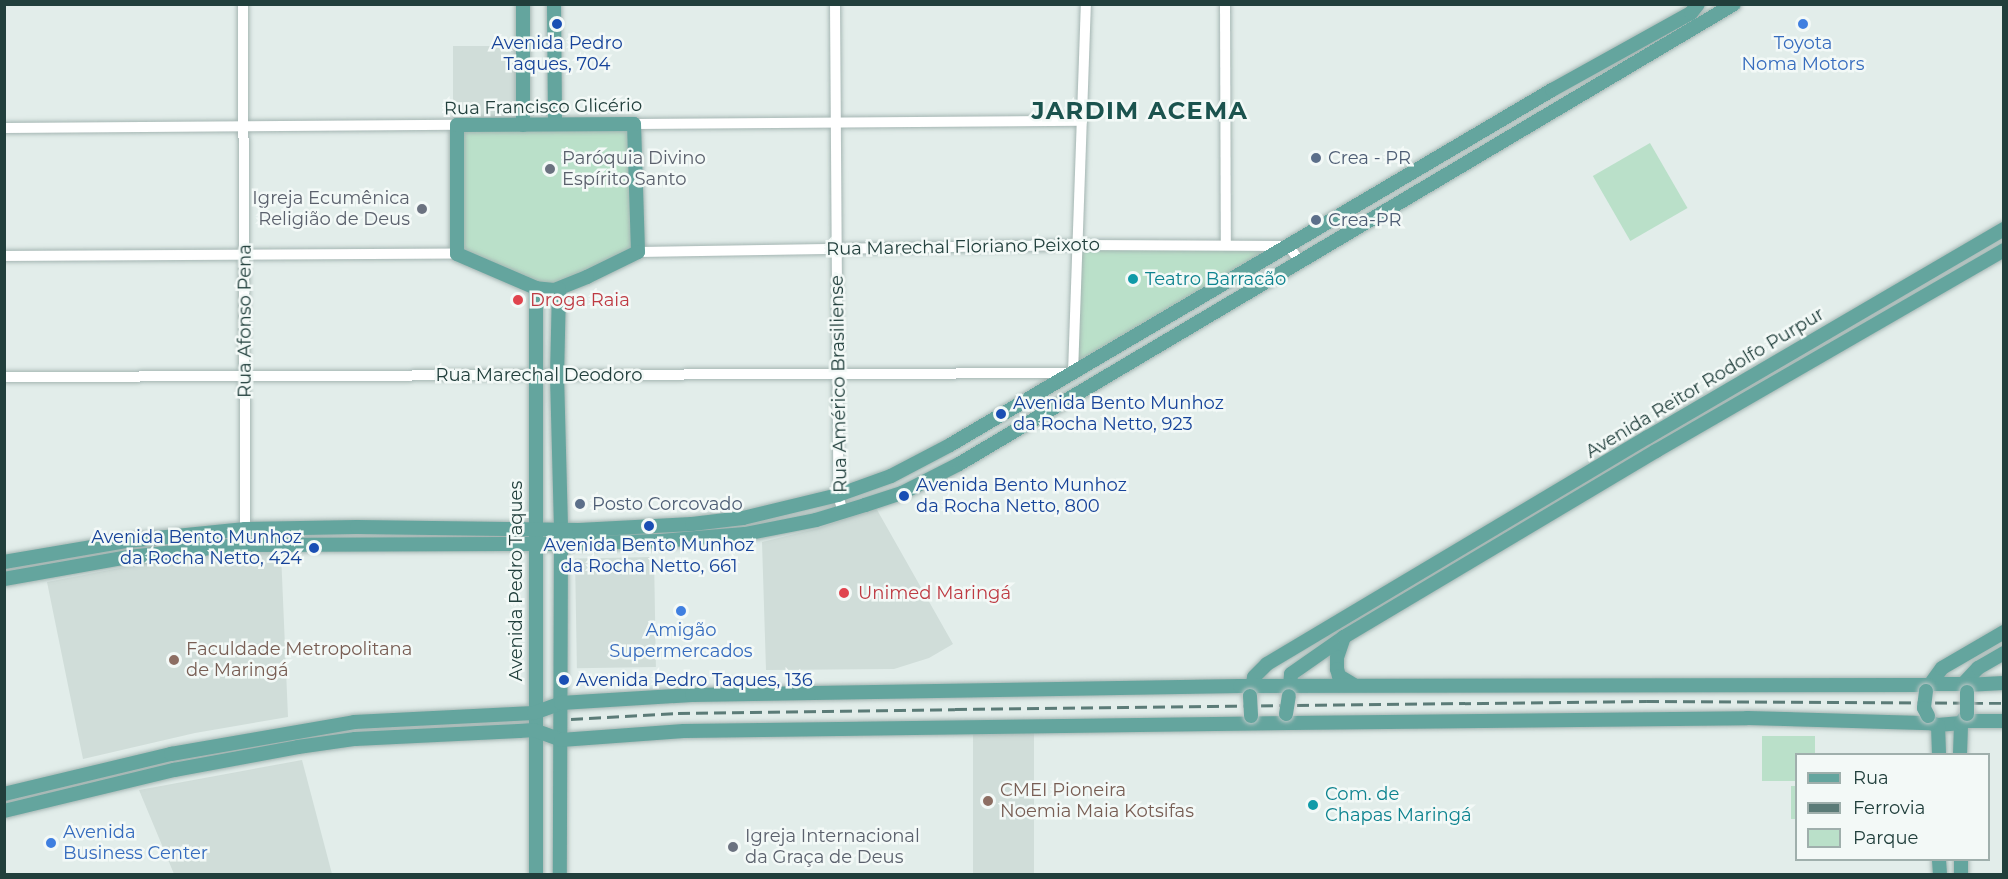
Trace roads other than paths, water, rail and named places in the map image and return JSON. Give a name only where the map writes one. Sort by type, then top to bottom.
[{"type":"main road","points":[[523,4],[523,125]]},
{"type":"main road","points":[[554,4],[555,124]]},
{"type":"main road","points":[[4,562],[127,541],[245,529],[561,530],[661,526],[743,518],[838,495],[901,471],[1290,246],[1540,97],[1691,13],[1698,4]]},
{"type":"main road","points":[[4,579],[129,557],[245,545],[561,544],[661,541],[745,534],[816,520],[843,512],[902,492],[959,464],[1734,4]]},
{"type":"main road","points":[[1540,97],[1550,113]]},
{"type":"main road","points":[[457,125],[457,254],[536,288],[558,290],[638,252],[634,124]]},
{"type":"main road","name":"Rua Francisco Glicério","points":[[457,125],[634,124]]},
{"type":"main road","points":[[1998,232],[2003,250]]},
{"type":"main road","name":"Avenida Reitor Rodolfo Purpur","points":[[1251,691],[1254,677],[1267,664],[1998,232]]},
{"type":"main road","name":"Avenida Reitor Rodolfo Purpur","points":[[1289,691],[1291,674],[1344,637],[1726,410],[2003,250]]},
{"type":"main road","points":[[1934,270],[1943,284]]},
{"type":"main road","name":"Avenida Pedro Taques","points":[[536,288],[534,375],[536,874]]},
{"type":"main road","points":[[558,290],[557,375],[561,530],[560,874]]},
{"type":"main road","points":[[1718,396],[1726,410]]},
{"type":"main road","points":[[661,526],[661,541]]},
{"type":"main road","points":[[448,529],[448,543]]},
{"type":"main road","points":[[127,541],[129,557]]},
{"type":"main road","points":[[1426,571],[1434,585]]},
{"type":"main road","points":[[1939,753],[1932,722],[1924,708],[1929,687],[1942,668],[2004,632]]},
{"type":"main road","points":[[1344,637],[1337,657],[1336,669],[1340,676],[1354,685]]},
{"type":"main road","points":[[1960,753],[1965,687],[1978,668],[2004,652]]},
{"type":"main road","points":[[4,794],[171,754],[354,722],[534,713],[561,703],[704,694],[1289,691],[1354,685],[1965,687],[2004,683]]},
{"type":"main road","points":[[1251,691],[1253,720]]},
{"type":"main road","points":[[1282,718],[1289,691]]},
{"type":"main road","points":[[4,811],[174,770],[356,739],[534,730],[561,740],[684,731],[1282,718],[1747,718],[1932,722],[2004,721]]},
{"type":"main road","points":[[354,722],[356,739]]},
{"type":"street","name":"Rua Afonso Pena","points":[[243,4],[245,545]]},
{"type":"street","name":"Rua Américo Brasiliense","points":[[835,4],[838,495],[843,512]]},
{"type":"street","points":[[1083,390],[1072,373],[1086,4]]},
{"type":"street","points":[[1225,4],[1226,245]]},
{"type":"street","name":"Rua Francisco Glicério","points":[[634,124],[1082,121]]},
{"type":"street","name":"Rua Francisco Glicério","points":[[4,128],[457,125]]},
{"type":"street","name":"Rua Marechal Floriano Peixoto","points":[[638,252],[1077,245],[1290,246]]},
{"type":"street","points":[[1290,246],[1299,261]]},
{"type":"street","points":[[4,256],[457,254]]},
{"type":"street","name":"Rua Marechal Deodoro","points":[[4,377],[1072,373]]},
{"type":"railway","points":[[571,719],[678,713],[1647,701],[2004,703]]},
{"type":"place","name":"Avenida Pedro Taques, 704","points":[[557,24]]},
{"type":"place","name":"Toyota Noma Motors","points":[[1803,24]]},
{"type":"place","name":"Crea - PR","points":[[1316,158]]},
{"type":"place","name":"Paróquia Divino Espírito Santo","points":[[550,169]]},
{"type":"place","name":"Igreja Ecumênica Religião de Deus","points":[[422,209]]},
{"type":"place","name":"Crea-PR","points":[[1316,220]]},
{"type":"place","name":"Teatro Barracão","points":[[1133,279]]},
{"type":"place","name":"Droga Raia","points":[[518,300]]},
{"type":"place","name":"Avenida Bento Munhoz da Rocha Netto, 923","points":[[1001,414]]},
{"type":"place","name":"Avenida Bento Munhoz da Rocha Netto, 800","points":[[904,496]]},
{"type":"place","name":"Posto Corcovado","points":[[580,504]]},
{"type":"place","name":"Avenida Bento Munhoz da Rocha Netto, 661","points":[[649,526]]},
{"type":"place","name":"Avenida Bento Munhoz da Rocha Netto, 424","points":[[314,548]]},
{"type":"place","name":"Unimed Maringá","points":[[844,593]]},
{"type":"place","name":"Amigão Supermercados","points":[[681,611]]},
{"type":"place","name":"Faculdade Metropolitana de Maringá","points":[[174,660]]},
{"type":"place","name":"Avenida Pedro Taques, 136","points":[[564,680]]},
{"type":"place","name":"CMEI Pioneira Noemia Maia Kotsifas","points":[[988,801]]},
{"type":"place","name":"Com. de Chapas Maringá","points":[[1313,805]]},
{"type":"place","name":"Avenida Business Center","points":[[51,843]]},
{"type":"place","name":"Igreja Internacional da Graça de Deus","points":[[733,847]]},
{"type":"district","name":"JARDIM ACEMA","points":[[1140,111]]}]
